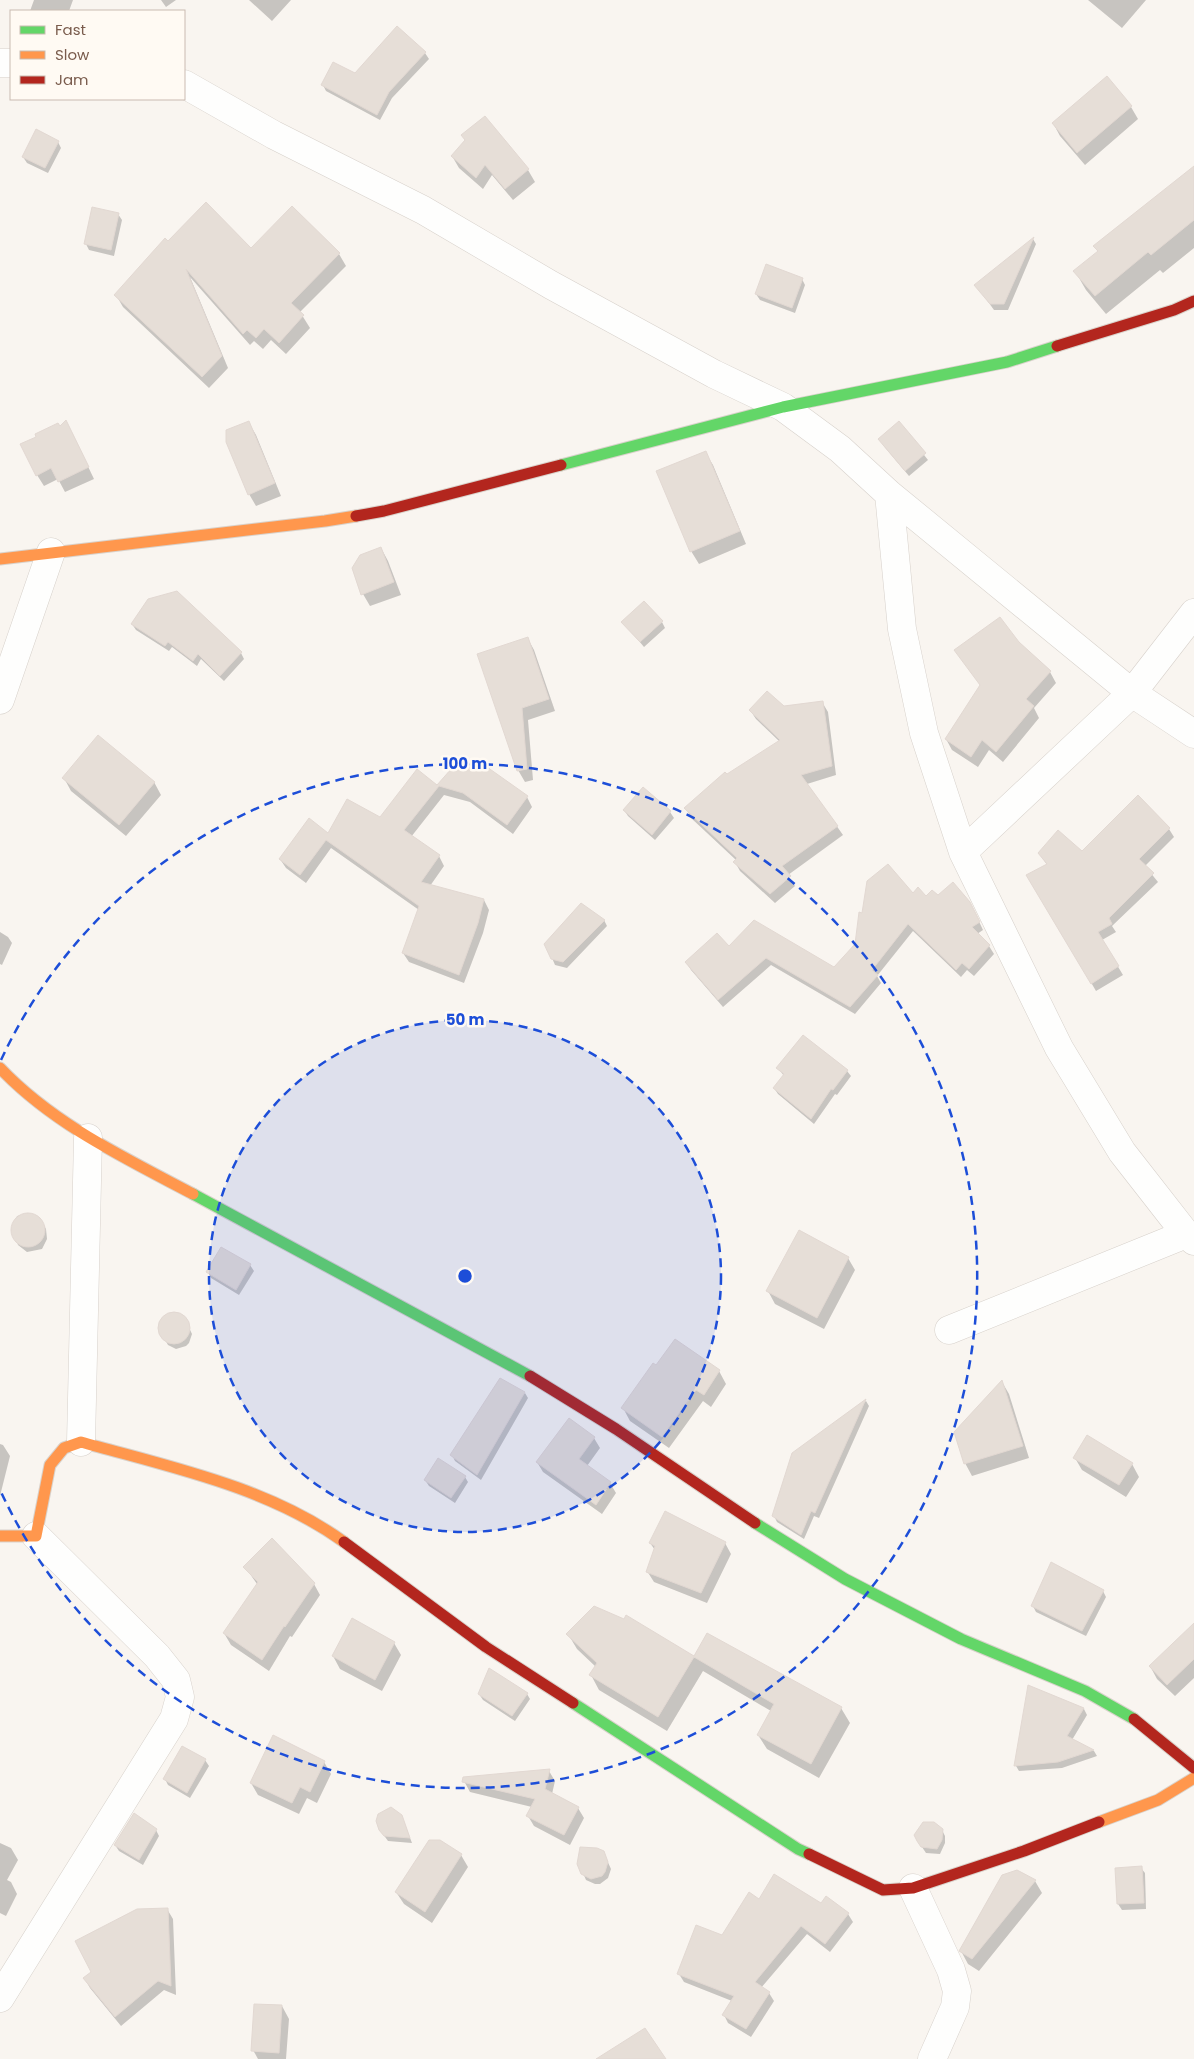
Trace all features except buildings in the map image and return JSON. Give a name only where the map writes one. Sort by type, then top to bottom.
[{"type":"street","points":[[185,85],[274,135],[423,210],[551,285],[705,370],[783,407],[840,449],[889,494],[1132,693],[1194,734]]},
{"type":"street","points":[[0,559],[325,521],[384,511],[783,407],[1008,362],[1174,310],[1194,301]]},
{"type":"street","points":[[889,494],[902,629],[924,733],[963,852],[1059,1048],[1122,1152],[1190,1238],[948,1330]]},
{"type":"street","points":[[0,700],[51,552]]},
{"type":"street","points":[[963,852],[1132,693],[1194,613]]},
{"type":"street","points":[[0,1068],[17,1086],[88,1138],[535,1379],[616,1429],[784,1542],[844,1579],[961,1639],[1085,1691],[1128,1714],[1194,1768]]},
{"type":"street","points":[[81,1442],[88,1138]]},
{"type":"street","points":[[36,1536],[50,1465],[64,1448],[81,1442],[216,1480],[297,1513],[335,1536],[486,1647],[798,1849],[883,1890],[913,1888],[1024,1851],[1149,1804],[1194,1778]]},
{"type":"street","points":[[0,1536],[36,1536],[157,1656],[176,1680],[180,1697],[174,1719],[0,1998]]},
{"type":"street","points":[[913,1888],[951,1970],[957,1991],[954,2007],[932,2059]]},
{"type":"traffic: fast","points":[[561,465],[783,407],[1007,362],[1057,346]]},
{"type":"traffic: fast","points":[[193,1194],[530,1376]]},
{"type":"traffic: fast","points":[[755,1523],[845,1579],[961,1639],[1085,1691],[1134,1719]]},
{"type":"traffic: fast","points":[[573,1703],[798,1849],[809,1854]]},
{"type":"traffic: slow","points":[[0,559],[356,516]]},
{"type":"traffic: slow","points":[[0,1068],[21,1088],[66,1123],[116,1153],[193,1194]]},
{"type":"traffic: slow","points":[[0,1536],[36,1536],[50,1465],[64,1448],[81,1442],[183,1470],[251,1493],[315,1523],[344,1542]]},
{"type":"traffic: slow","points":[[1099,1822],[1158,1800],[1194,1778]]},
{"type":"traffic: jam","points":[[1057,346],[1174,310],[1194,301]]},
{"type":"traffic: jam","points":[[356,516],[384,511],[561,465]]},
{"type":"traffic: jam","points":[[530,1376],[616,1429],[755,1523]]},
{"type":"traffic: jam","points":[[344,1542],[486,1647],[573,1703]]},
{"type":"traffic: jam","points":[[1134,1719],[1194,1768]]},
{"type":"traffic: jam","points":[[809,1854],[883,1890],[913,1888],[1024,1851],[1099,1822]]}]
